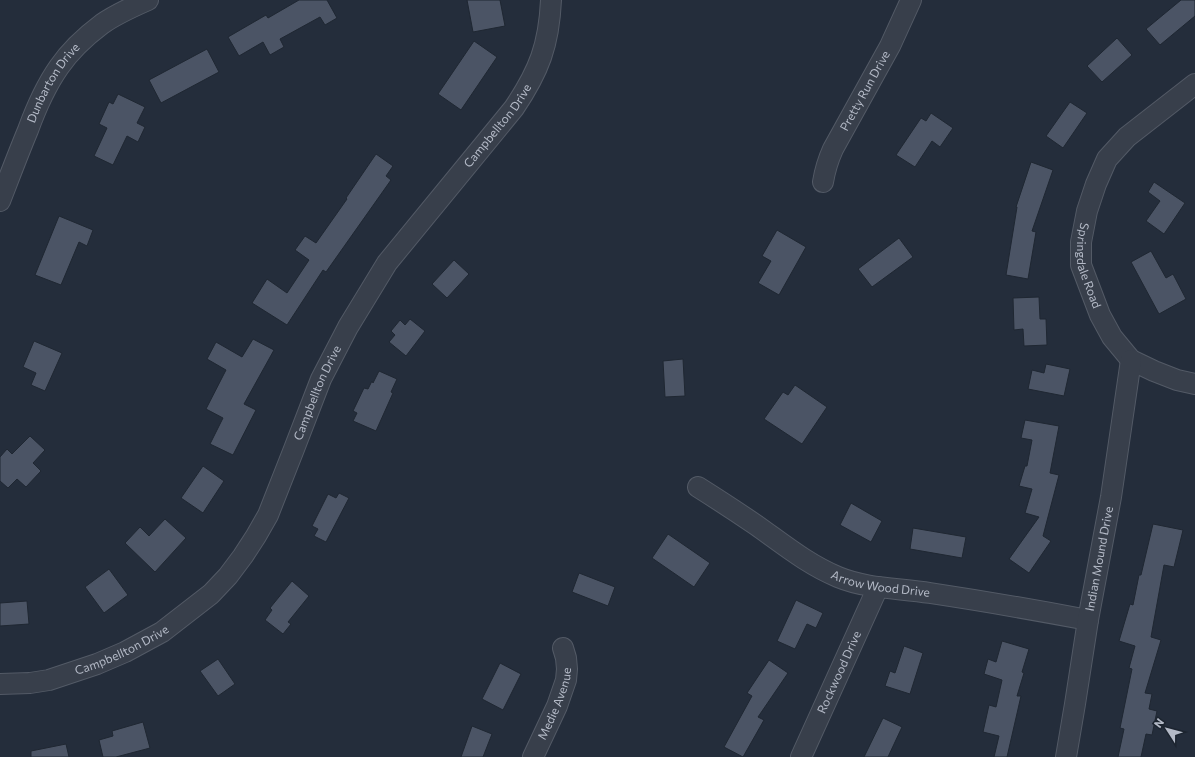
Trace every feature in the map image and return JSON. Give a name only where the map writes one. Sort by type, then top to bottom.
[{"type":"street","name":"Dunbarton Drive","points":[[0,201],[39,101],[59,66],[72,50],[102,24],[120,13],[148,0]]},
{"type":"street","name":"Campbellton Drive","points":[[0,684],[30,683],[49,680],[97,664],[125,652],[162,632],[211,594],[228,576],[256,536],[268,514],[321,379],[348,327],[387,263],[514,108],[525,92],[542,57],[547,39],[551,0]]},
{"type":"street","name":"Pretty Run Drive","points":[[823,182],[824,172],[833,148],[890,46],[911,0]]},
{"type":"street","name":"Springdale Road","points":[[1131,360],[1112,337],[1100,315],[1081,265],[1081,242],[1087,211],[1096,184],[1107,159],[1127,136],[1195,84]]},
{"type":"street","points":[[1131,360],[1177,380],[1195,384]]},
{"type":"street","name":"Indian Mound Drive","points":[[1066,757],[1088,620],[1111,497],[1131,360]]},
{"type":"street","name":"Arrow Wood Drive","points":[[698,487],[755,524],[804,559],[839,577],[878,587],[906,589],[996,603],[1088,620]]},
{"type":"street","name":"Rockwood Drive","points":[[801,757],[878,587]]},
{"type":"street","name":"Medie Avenue","points":[[533,757],[557,706],[566,680],[566,658],[563,648]]},
{"type":"building","points":[[299,0],[327,0],[337,18],[325,25],[320,17],[280,39],[284,47],[270,55],[263,42],[239,56],[228,37],[266,15],[268,18]]},
{"type":"building","points":[[467,0],[500,0],[505,26],[473,32]]},
{"type":"building","points":[[1181,0],[1195,0],[1195,16],[1160,45],[1146,29]]},
{"type":"building","points":[[1117,38],[1132,55],[1102,82],[1087,66]]},
{"type":"building","points":[[474,41],[497,57],[461,110],[438,94]]},
{"type":"building","points":[[207,49],[219,72],[161,103],[149,80]]},
{"type":"building","points":[[118,94],[145,107],[137,123],[145,127],[138,142],[127,136],[113,165],[94,156],[107,128],[99,124],[109,102],[113,104]]},
{"type":"building","points":[[1070,102],[1087,113],[1063,148],[1046,136]]},
{"type":"building","points":[[931,113],[953,128],[940,147],[932,141],[915,167],[896,155],[921,118],[926,121]]},
{"type":"building","points":[[376,154],[393,166],[386,176],[391,180],[326,272],[323,270],[287,325],[252,303],[267,279],[287,293],[309,260],[295,250],[305,236],[316,243]]},
{"type":"building","points":[[1031,162],[1053,170],[1032,231],[1036,232],[1028,279],[1006,275],[1016,207]]},
{"type":"building","points":[[1154,182],[1185,203],[1164,234],[1146,221],[1160,201],[1148,192]]},
{"type":"building","points":[[59,216],[93,230],[87,246],[79,242],[61,285],[35,275]]},
{"type":"building","points":[[777,230],[806,247],[779,295],[758,283],[771,261],[762,256]]},
{"type":"building","points":[[899,238],[913,257],[872,287],[858,269]]},
{"type":"building","points":[[1151,251],[1166,278],[1173,274],[1186,299],[1159,314],[1131,262]]},
{"type":"building","points":[[454,260],[469,274],[447,298],[432,284]]},
{"type":"building","points":[[1039,297],[1040,319],[1046,319],[1047,345],[1024,346],[1023,329],[1014,330],[1013,298]]},
{"type":"building","points":[[410,319],[425,331],[406,356],[389,342],[395,335],[391,331],[400,320],[405,325]]},
{"type":"building","points":[[253,339],[274,350],[244,404],[256,410],[233,455],[210,444],[223,418],[206,409],[226,370],[207,359],[216,342],[242,357]]},
{"type":"building","points":[[34,341],[62,353],[45,391],[31,385],[36,373],[23,367]]},
{"type":"building","points":[[683,359],[685,396],[665,397],[663,361]]},
{"type":"building","points":[[1046,364],[1070,369],[1064,396],[1028,389],[1032,370],[1044,373]]},
{"type":"building","points":[[379,371],[397,379],[391,392],[393,393],[376,431],[353,421],[357,413],[353,411],[364,388],[368,389]]},
{"type":"building","points":[[795,385],[827,407],[802,444],[764,419],[783,392],[788,395]]},
{"type":"building","points":[[1025,420],[1059,426],[1050,473],[1059,475],[1043,536],[1051,541],[1029,573],[1009,559],[1039,517],[1025,513],[1032,489],[1019,486],[1025,466],[1027,466],[1032,440],[1021,438]]},
{"type":"building","points":[[30,436],[45,450],[33,463],[41,471],[26,487],[17,479],[8,488],[0,481],[0,457],[7,449],[12,454]]},
{"type":"building","points":[[203,466],[224,481],[203,513],[181,498]]},
{"type":"building","points":[[339,493],[349,498],[326,542],[314,536],[318,529],[312,526],[328,494],[336,498]]},
{"type":"building","points":[[851,503],[882,521],[871,542],[840,525]]},
{"type":"building","points":[[165,519],[186,538],[155,572],[125,543],[140,527],[149,536]]},
{"type":"building","points":[[1153,524],[1183,530],[1174,567],[1164,565],[1151,637],[1161,640],[1145,693],[1152,694],[1149,709],[1157,711],[1152,735],[1146,734],[1141,757],[1118,757],[1124,729],[1120,728],[1132,669],[1129,668],[1135,646],[1119,641],[1130,604],[1133,605],[1139,575],[1141,575]]},
{"type":"building","points":[[913,528],[966,537],[962,558],[910,549]]},
{"type":"building","points":[[668,534],[710,563],[694,587],[652,558]]},
{"type":"building","points":[[109,569],[128,595],[104,613],[85,587]]},
{"type":"building","points":[[579,573],[615,587],[608,606],[572,592]]},
{"type":"building","points":[[292,581],[309,596],[288,622],[291,624],[283,634],[265,620],[272,610],[270,608]]},
{"type":"building","points":[[796,600],[823,613],[816,628],[807,624],[795,649],[777,641]]},
{"type":"building","points":[[27,601],[29,624],[0,626],[0,603]]},
{"type":"building","points":[[1002,641],[1029,649],[1017,696],[1021,696],[1007,757],[994,757],[999,736],[983,732],[989,705],[996,707],[1002,680],[984,674],[988,659],[996,662]]},
{"type":"building","points":[[904,646],[923,653],[910,694],[885,686],[890,671],[895,673]]},
{"type":"building","points":[[218,659],[235,684],[218,696],[200,671]]},
{"type":"building","points":[[769,660],[788,673],[758,717],[764,720],[743,757],[724,747],[752,696],[747,693]]},
{"type":"building","points":[[500,663],[521,674],[503,710],[482,699]]},
{"type":"building","points":[[883,718],[902,727],[888,757],[864,757]]},
{"type":"building","points":[[143,722],[150,748],[116,757],[103,757],[99,740],[113,736],[112,731]]},
{"type":"building","points":[[472,726],[492,734],[483,757],[461,757]]},
{"type":"building","points":[[66,744],[69,757],[31,757],[31,751]]}]
